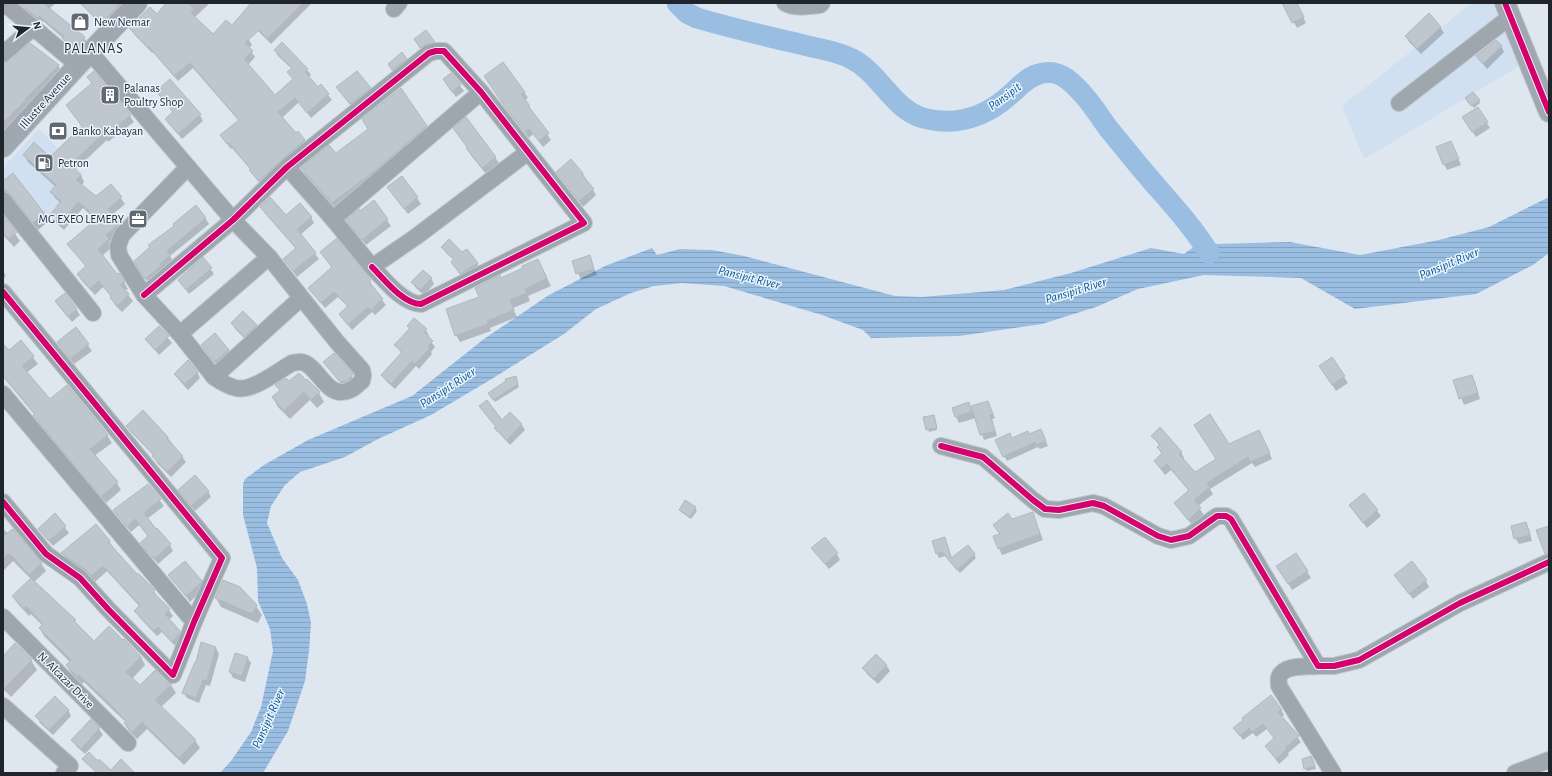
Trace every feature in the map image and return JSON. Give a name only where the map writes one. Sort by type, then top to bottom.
[{"type":"main road","name":"Illustre Avenue","points":[[3,147],[84,58],[137,3]]},
{"type":"main road","points":[[1508,10],[1547,103]]},
{"type":"street","points":[[4,3],[33,28],[84,58],[188,167],[233,220],[269,257],[301,298],[362,370],[362,381],[351,390],[342,392],[332,390],[306,363],[299,362],[292,363],[253,386],[237,389],[224,384],[214,376],[180,334],[144,295],[119,255],[118,246],[122,235],[188,167]]},
{"type":"street","points":[[785,3],[788,5],[804,7],[820,5],[822,3]]},
{"type":"street","points":[[1399,104],[1508,10]]},
{"type":"street","points":[[3,54],[33,28]]},
{"type":"street","points":[[144,295],[233,220],[287,167],[429,54],[436,51],[444,50],[481,92],[584,223],[421,304],[414,304],[398,294],[372,267],[333,219],[287,167]]},
{"type":"street","points":[[333,219],[481,92]]},
{"type":"street","points":[[372,267],[417,236],[528,152]]},
{"type":"street","points":[[3,200],[93,313]]},
{"type":"street","points":[[180,334],[269,257]]},
{"type":"street","points":[[3,292],[222,558],[173,675],[108,609],[80,578],[46,554],[3,502]]},
{"type":"street","points":[[214,376],[301,298]]},
{"type":"street","points":[[3,394],[194,622]]},
{"type":"street","points":[[941,446],[983,458],[1033,500],[1045,508],[1059,510],[1093,503],[1104,506],[1158,536],[1170,540],[1189,536],[1217,516],[1226,516],[1231,520],[1318,666]]},
{"type":"street","points":[[1333,773],[1280,686],[1279,678],[1283,672],[1290,668],[1334,666],[1359,660],[1460,603],[1549,562]]},
{"type":"street","name":"N. Alcazar Drive","points":[[3,617],[128,743]]},
{"type":"street","points":[[3,706],[70,766],[64,773]]},
{"type":"street","points":[[1515,773],[1549,760]]},
{"type":"shaded area","points":[[1472,3],[1493,3],[1519,66],[1364,159],[1342,106]]},
{"type":"shaded area","points":[[39,129],[83,174],[36,232],[3,193],[3,168]]},
{"type":"water","name":"Pansipit River","points":[[1549,197],[1549,253],[1533,265],[1476,294],[1355,309],[1301,278],[1204,275],[1138,289],[1096,307],[1042,324],[959,336],[871,338],[863,330],[822,315],[724,286],[682,283],[654,286],[631,293],[596,309],[564,334],[431,415],[378,439],[345,457],[300,472],[285,485],[271,506],[267,523],[282,558],[298,580],[307,604],[311,623],[305,681],[288,731],[263,773],[220,773],[231,761],[251,732],[261,707],[273,651],[270,629],[258,601],[257,568],[243,515],[243,484],[245,479],[264,465],[308,440],[412,396],[484,339],[549,295],[605,266],[652,248],[657,255],[680,249],[712,250],[744,256],[895,296],[922,297],[1004,290],[1071,273],[1151,248],[1184,254],[1195,246],[1205,232],[1214,244],[1290,242],[1360,255],[1439,240],[1489,227]]},
{"type":"building","points":[[19,3],[43,3],[85,37],[75,49],[62,38],[64,36],[39,16],[37,18]]},
{"type":"building","points":[[80,3],[115,3],[118,6],[101,24]]},
{"type":"building","points":[[166,3],[188,3],[194,9],[191,13],[213,34],[226,20],[232,25],[251,3],[303,3],[267,39],[259,30],[245,43],[253,51],[244,59],[275,95],[293,79],[287,72],[292,68],[274,50],[282,42],[308,69],[305,72],[318,87],[321,84],[329,94],[307,113],[295,98],[278,112],[296,133],[298,131],[305,140],[259,181],[229,143],[227,144],[220,135],[239,120],[190,63],[174,76],[149,47],[148,48],[129,28],[150,7],[157,14]]},
{"type":"building","points":[[1282,3],[1297,3],[1304,17],[1292,23]]},
{"type":"building","points":[[1429,13],[1441,27],[1417,49],[1405,36]]},
{"type":"building","points":[[426,30],[435,42],[426,44],[420,48],[414,39]]},
{"type":"building","points":[[1496,40],[1502,46],[1483,64],[1476,56]]},
{"type":"building","points":[[30,43],[59,65],[3,123],[3,63],[9,61]]},
{"type":"building","points":[[402,52],[407,59],[392,70],[388,64]]},
{"type":"building","points":[[503,62],[525,92],[521,94],[530,106],[529,107],[549,133],[539,141],[529,129],[525,132],[503,104],[484,76]]},
{"type":"building","points":[[94,71],[131,115],[104,136],[103,134],[70,165],[81,175],[76,180],[96,196],[111,184],[122,197],[108,209],[120,223],[106,235],[109,239],[98,249],[125,282],[120,285],[129,294],[118,306],[110,298],[111,296],[99,281],[90,289],[77,274],[86,266],[67,244],[95,220],[87,209],[78,202],[60,224],[50,215],[61,201],[50,192],[56,185],[23,155],[34,142],[50,157],[82,126],[66,105],[92,83],[87,77]]},
{"type":"building","points":[[357,71],[371,88],[350,104],[336,87]]},
{"type":"building","points":[[451,73],[461,84],[452,92],[443,79]]},
{"type":"building","points":[[170,79],[201,114],[178,134],[165,119],[173,112],[156,91]]},
{"type":"building","points":[[401,88],[427,126],[372,173],[332,203],[301,168],[329,145],[336,153],[368,129],[362,119]]},
{"type":"building","points":[[1473,92],[1480,100],[1471,106],[1465,98]]},
{"type":"building","points":[[1478,107],[1488,122],[1472,132],[1462,117]]},
{"type":"building","points":[[466,117],[496,157],[482,168],[466,148],[467,147],[453,128]]},
{"type":"building","points":[[1451,141],[1459,159],[1443,165],[1436,147]]},
{"type":"building","points":[[571,159],[594,189],[579,201],[556,172]]},
{"type":"building","points":[[13,173],[45,214],[33,223],[10,194],[3,188],[3,181]]},
{"type":"building","points":[[402,176],[418,197],[404,209],[387,187]]},
{"type":"building","points":[[270,197],[286,215],[300,203],[312,217],[297,229],[316,253],[293,271],[283,259],[296,248],[260,207]]},
{"type":"building","points":[[374,200],[388,219],[362,240],[346,220],[359,209],[360,211]]},
{"type":"building","points":[[196,205],[206,218],[167,251],[170,255],[160,264],[161,266],[145,279],[134,261],[150,247],[148,245],[174,226],[173,224]]},
{"type":"building","points":[[3,215],[17,232],[9,239],[3,233]]},
{"type":"building","points":[[337,238],[371,280],[369,282],[383,299],[371,310],[368,307],[348,325],[339,314],[348,306],[334,292],[321,303],[308,288],[332,267],[320,252]]},
{"type":"building","points":[[449,239],[462,252],[467,249],[478,263],[460,274],[451,262],[454,259],[441,247]]},
{"type":"building","points":[[590,255],[594,269],[576,274],[572,261]]},
{"type":"building","points":[[203,257],[212,268],[186,290],[178,280]]},
{"type":"building","points":[[538,259],[547,278],[525,289],[527,293],[510,300],[514,310],[487,321],[488,324],[455,336],[446,309],[479,297],[475,288],[500,275],[501,278],[523,268],[522,266]]},
{"type":"building","points":[[423,270],[432,278],[420,290],[411,282]]},
{"type":"building","points":[[65,293],[77,309],[68,317],[55,301]]},
{"type":"building","points":[[243,311],[257,325],[244,337],[231,323]]},
{"type":"building","points":[[414,318],[427,329],[424,332],[433,341],[428,346],[430,348],[415,364],[412,361],[391,384],[381,375],[402,352],[394,345],[410,328],[407,326]]},
{"type":"building","points":[[159,326],[169,336],[155,350],[145,339]]},
{"type":"building","points":[[76,327],[89,344],[70,359],[57,342]]},
{"type":"building","points":[[215,333],[229,350],[214,362],[201,345]]},
{"type":"building","points":[[21,340],[34,356],[22,366],[50,399],[67,385],[108,435],[90,449],[118,482],[101,497],[33,415],[35,414],[3,376],[3,344],[9,350]]},
{"type":"building","points":[[334,353],[353,374],[347,381],[340,382],[323,362]]},
{"type":"building","points":[[1332,357],[1345,376],[1332,385],[1319,366]]},
{"type":"building","points":[[188,360],[198,372],[185,384],[174,374]]},
{"type":"building","points":[[299,373],[320,392],[311,400],[304,392],[284,411],[272,397],[280,390],[275,385],[286,378],[289,381]]},
{"type":"building","points":[[1472,375],[1478,393],[1459,399],[1453,380]]},
{"type":"building","points":[[516,376],[518,384],[493,400],[488,393],[506,381],[505,379]]},
{"type":"building","points":[[487,400],[502,420],[510,412],[522,424],[507,440],[494,428],[496,427],[479,406]]},
{"type":"building","points":[[988,401],[993,414],[990,415],[995,431],[980,435],[971,406]]},
{"type":"building","points":[[969,402],[971,412],[955,417],[952,408]]},
{"type":"building","points":[[143,410],[183,456],[167,472],[152,456],[154,455],[126,426]]},
{"type":"building","points":[[1210,414],[1229,444],[1259,430],[1270,453],[1250,462],[1248,457],[1207,483],[1210,487],[1194,500],[1201,508],[1188,520],[1174,503],[1189,490],[1167,464],[1161,469],[1154,461],[1162,453],[1157,447],[1160,444],[1151,436],[1160,427],[1182,452],[1179,454],[1195,472],[1216,459],[1194,425]]},
{"type":"building","points":[[934,415],[937,428],[926,430],[923,417]]},
{"type":"building","points":[[1041,429],[1046,441],[1036,445],[1035,442],[1003,457],[995,440],[1010,433],[1012,438],[1028,431],[1029,434]]},
{"type":"building","points":[[195,475],[209,491],[191,506],[178,490]]},
{"type":"building","points":[[148,484],[161,499],[144,513],[156,529],[157,528],[171,544],[154,559],[140,543],[148,536],[135,519],[127,527],[113,510]]},
{"type":"building","points":[[1364,493],[1378,510],[1363,523],[1349,505]]},
{"type":"building","points":[[685,500],[696,507],[690,517],[679,510]]},
{"type":"building","points":[[1033,512],[1040,534],[998,549],[993,536],[1000,534],[993,525],[1008,513],[1012,519]]},
{"type":"building","points":[[55,513],[66,526],[49,541],[38,529]]},
{"type":"building","points":[[1526,522],[1530,535],[1514,539],[1511,526]]},
{"type":"building","points":[[96,524],[110,541],[108,542],[137,574],[139,574],[155,590],[153,592],[170,609],[165,614],[180,631],[178,636],[172,642],[158,627],[154,631],[134,611],[140,605],[103,566],[91,576],[86,570],[61,553]]},
{"type":"building","points":[[1549,526],[1549,553],[1545,554],[1536,530]]},
{"type":"building","points":[[13,529],[42,563],[29,575],[11,555],[8,554],[3,559],[3,536]]},
{"type":"building","points":[[825,537],[838,553],[825,564],[811,548]]},
{"type":"building","points":[[945,537],[951,558],[968,545],[975,554],[957,570],[942,552],[936,554],[932,541]]},
{"type":"building","points":[[1296,553],[1308,571],[1288,584],[1276,566]]},
{"type":"building","points":[[185,561],[202,581],[186,596],[168,575]]},
{"type":"building","points":[[1412,561],[1427,580],[1409,594],[1394,575]]},
{"type":"building","points":[[31,578],[76,620],[74,621],[94,641],[109,626],[123,640],[124,639],[141,657],[126,672],[140,685],[155,670],[166,682],[172,684],[155,700],[196,740],[179,758],[142,722],[132,732],[124,723],[126,721],[111,705],[79,675],[77,677],[66,665],[71,660],[39,628],[43,624],[26,606],[24,609],[12,596]]},
{"type":"building","points":[[223,580],[240,587],[257,605],[252,614],[215,598]]},
{"type":"building","points":[[201,642],[216,647],[207,681],[203,680],[196,698],[182,693],[196,662]]},
{"type":"building","points":[[15,643],[32,660],[3,690],[3,656]]},
{"type":"building","points":[[235,653],[248,657],[242,676],[229,672]]},
{"type":"building","points":[[876,654],[887,665],[874,679],[862,668]]},
{"type":"building","points":[[1271,695],[1282,710],[1278,712],[1299,736],[1286,747],[1287,749],[1276,759],[1265,746],[1274,738],[1263,724],[1252,732],[1249,728],[1240,736],[1233,728],[1243,720],[1242,718]]},
{"type":"building","points":[[55,696],[69,710],[49,730],[35,716]]},
{"type":"building","points":[[91,719],[100,728],[81,749],[71,740]]},
{"type":"building","points":[[89,752],[98,761],[99,759],[111,770],[121,759],[135,773],[97,773],[82,759]]},
{"type":"building","points":[[1311,756],[1315,766],[1304,769],[1302,759]]},
{"type":"waterway","name":"Pansipit","points":[[677,3],[687,13],[697,18],[846,56],[862,65],[871,73],[903,107],[923,118],[947,121],[970,118],[991,109],[1035,75],[1043,73],[1054,73],[1061,75],[1073,84],[1094,108],[1108,128],[1174,206],[1209,253]]},
{"type":"cycle path","points":[[1505,3],[1549,112]]},
{"type":"cycle path","points":[[144,295],[233,220],[287,167],[429,53],[444,51],[481,92],[584,223],[421,304],[407,300],[394,290],[372,267]]},
{"type":"cycle path","points":[[3,292],[222,558],[173,675],[108,609],[80,578],[46,554],[3,502]]},
{"type":"cycle path","points":[[941,446],[983,457],[1045,509],[1059,510],[1093,503],[1104,506],[1158,536],[1171,540],[1189,536],[1217,516],[1226,516],[1231,519],[1318,666],[1334,666],[1359,660],[1460,603],[1549,562]]},
{"type":"place","name":"New Nemar","points":[[80,22]]},
{"type":"place","name":"Palanas Poultry Shop","points":[[110,95]]},
{"type":"place","name":"Banko Kabayan","points":[[58,131]]},
{"type":"place","name":"Petron","points":[[44,163]]},
{"type":"place","name":"MG EXEO LEMERY","points":[[138,219]]},
{"type":"district","name":"PALANAS","points":[[94,49]]}]
